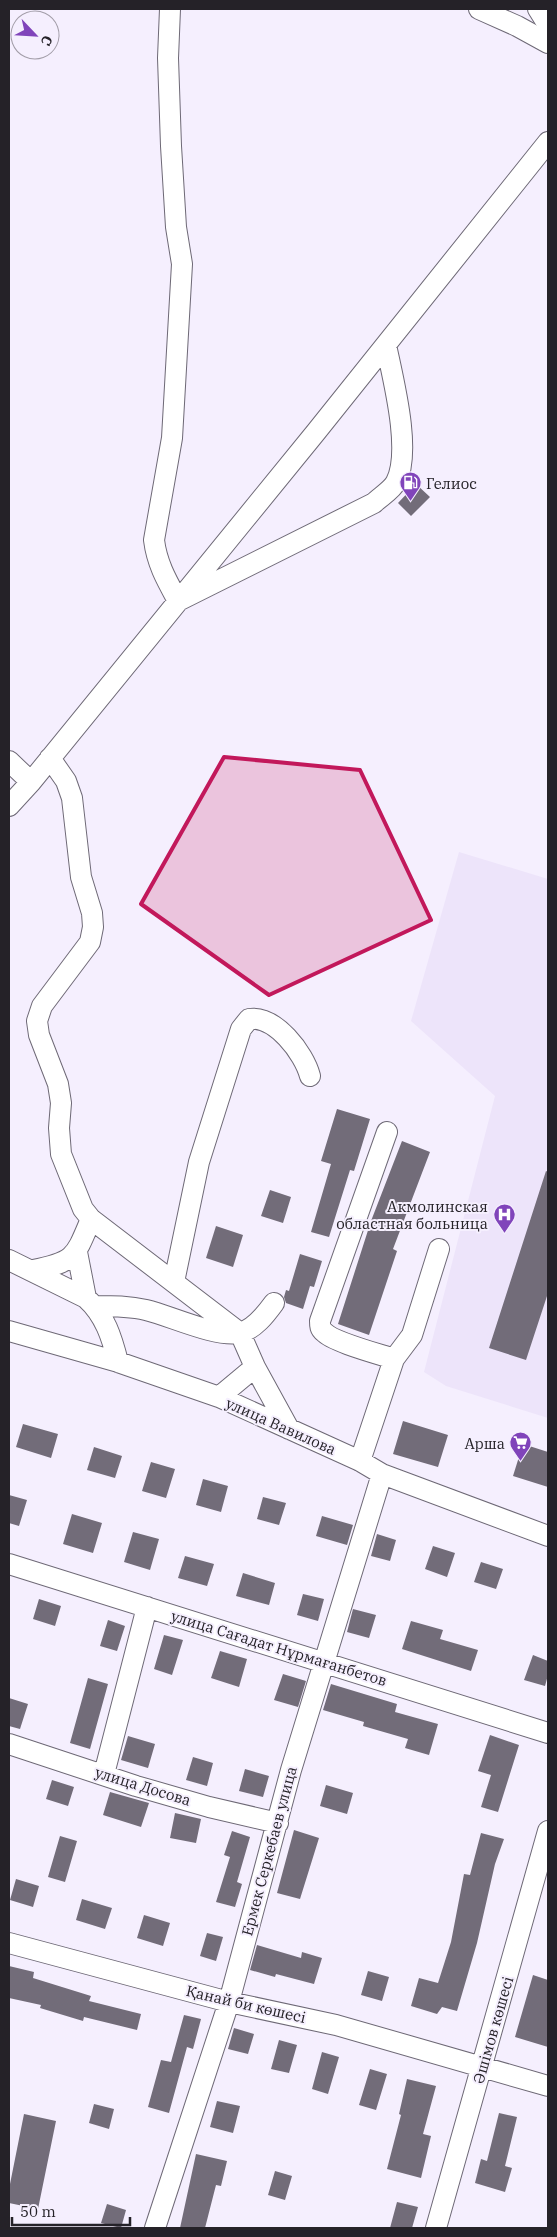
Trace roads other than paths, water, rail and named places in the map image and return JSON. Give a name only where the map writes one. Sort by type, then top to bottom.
[{"type":"street","points":[[170,9],[168,58],[171,146],[176,227],[182,264],[172,438],[154,540],[158,564],[178,601]]},
{"type":"street","points":[[478,9],[517,26],[548,43]]},
{"type":"street","points":[[538,9],[548,25]]},
{"type":"street","points":[[9,806],[31,782],[386,345],[548,142]]},
{"type":"street","points":[[178,601],[374,504],[396,483],[403,459],[398,401],[386,345]]},
{"type":"street","points":[[50,758],[66,781],[72,798],[81,877],[92,913],[93,927],[90,942],[42,1006],[37,1021],[38,1035],[58,1084],[61,1102],[59,1128],[61,1154],[83,1209],[91,1219],[240,1333],[255,1367],[289,1429]]},
{"type":"street","points":[[9,761],[31,782]]},
{"type":"street","points":[[174,1282],[198,1162],[241,1029],[249,1020],[257,1018],[270,1022],[290,1042],[307,1064],[310,1076]]},
{"type":"street","points":[[386,1132],[320,1321],[320,1326],[324,1333],[336,1340],[394,1359]]},
{"type":"street","points":[[33,1270],[60,1264],[77,1252],[91,1219]]},
{"type":"street","points":[[360,1461],[394,1359],[412,1335],[440,1249]]},
{"type":"street","points":[[77,1252],[91,1302],[104,1320],[118,1362]]},
{"type":"street","points":[[9,1260],[33,1270],[91,1302],[146,1310],[222,1332],[240,1333],[251,1328],[274,1303]]},
{"type":"street","name":"улица Вавилова","points":[[9,1331],[118,1362],[219,1397],[360,1461],[382,1474],[548,1536]]},
{"type":"street","points":[[219,1397],[255,1367]]},
{"type":"street","name":"Ермек Серкебаев улица","points":[[155,2228],[229,2002],[291,1770],[382,1474]]},
{"type":"street","name":"улица Сағадат Нұрмағанбетов","points":[[9,1564],[548,1733]]},
{"type":"street","points":[[104,1774],[146,1607]]},
{"type":"street","name":"улица Досова","points":[[9,1744],[163,1794],[278,1823]]},
{"type":"street","name":"Әшімов көшесі","points":[[436,2228],[483,2067],[548,1831]]},
{"type":"street","name":"Қанай би көшесі","points":[[9,1943],[229,2002],[336,2025],[548,2086]]},
{"type":"place","name":"Гелиос","points":[[410,502]]},
{"type":"place","name":"Акмолинская областная больница","points":[[504,1234]]},
{"type":"place","name":"Арша","points":[[521,1462]]}]
